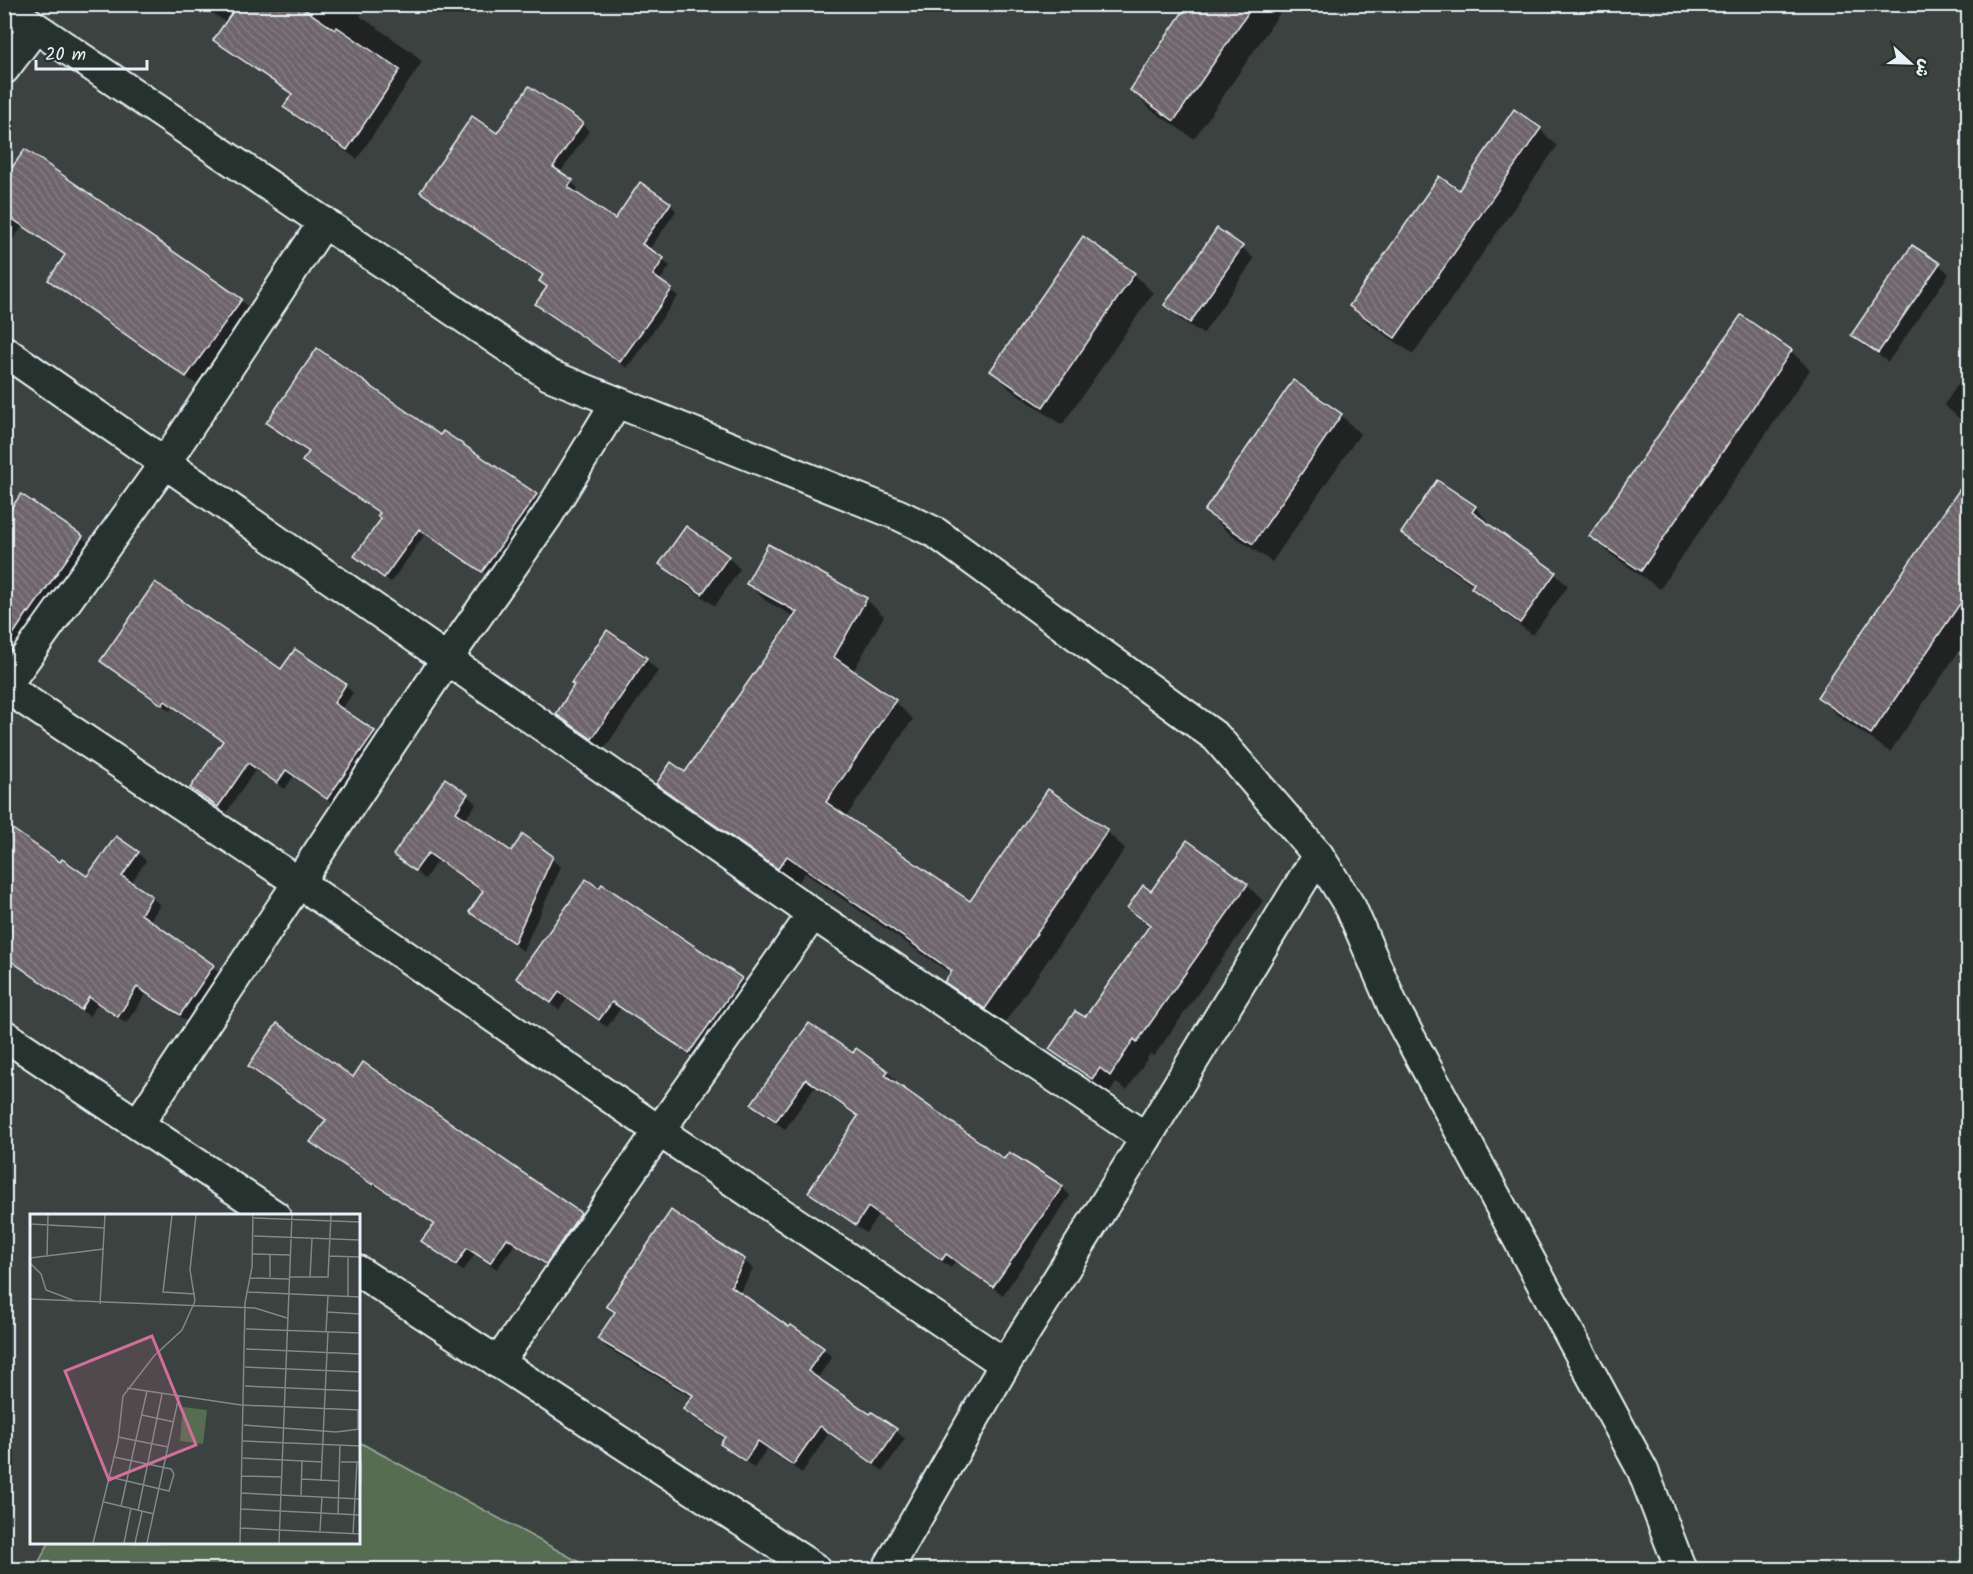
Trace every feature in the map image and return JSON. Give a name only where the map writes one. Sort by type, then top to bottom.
[{"type":"street","points":[[4,6],[549,375],[899,515],[936,533],[1216,737],[1318,855],[1351,908],[1394,1006],[1643,1471],[1681,1569]]},
{"type":"street","points":[[4,69],[35,28]]},
{"type":"street","points":[[324,222],[165,463],[5,687],[298,882],[659,1131],[1005,1364]]},
{"type":"street","points":[[4,351],[813,914],[1146,1138]]},
{"type":"street","points":[[138,1124],[447,660],[547,516],[616,403]]},
{"type":"street","points":[[887,1569],[1005,1364],[1318,855]]},
{"type":"street","points":[[498,1364],[813,914]]},
{"type":"street","points":[[4,1035],[273,1214]]},
{"type":"street","points":[[360,1272],[817,1569]]},
{"type":"green space","points":[[360,1443],[592,1569],[35,1569],[48,1544],[360,1544]]},
{"type":"building","points":[[238,4],[297,4],[335,30],[337,27],[400,70],[347,150],[283,107],[292,94],[213,40]]},
{"type":"building","points":[[1188,4],[1254,4],[1174,121],[1130,90]]},
{"type":"building","points":[[529,86],[583,123],[553,167],[573,180],[568,187],[615,219],[640,182],[671,203],[642,244],[664,258],[653,275],[672,289],[620,362],[535,304],[547,287],[539,281],[543,275],[420,192],[472,116],[497,133]]},
{"type":"building","points":[[1514,109],[1541,128],[1395,338],[1349,306],[1439,176],[1459,190]]},
{"type":"building","points":[[25,149],[242,299],[186,377],[48,280],[65,255],[4,213],[4,179]]},
{"type":"building","points":[[1217,228],[1243,246],[1190,323],[1164,305]]},
{"type":"building","points":[[1083,236],[1135,273],[1043,407],[990,371]]},
{"type":"building","points":[[1912,245],[1940,263],[1878,353],[1851,335]]},
{"type":"building","points":[[1741,315],[1792,350],[1641,571],[1589,536]]},
{"type":"building","points":[[317,348],[440,435],[443,431],[537,494],[482,572],[419,529],[384,578],[354,556],[381,519],[377,516],[380,513],[302,461],[309,452],[266,423]]},
{"type":"building","points":[[1293,380],[1342,414],[1253,544],[1204,511]]},
{"type":"building","points":[[1968,477],[1968,592],[1871,734],[1817,697]]},
{"type":"building","points":[[1437,480],[1476,506],[1472,512],[1556,572],[1520,623],[1471,588],[1474,583],[1401,533]]},
{"type":"building","points":[[21,494],[83,536],[4,648],[4,518]]},
{"type":"building","points":[[686,526],[729,556],[702,594],[659,564]]},
{"type":"building","points":[[768,544],[867,598],[834,657],[896,700],[826,802],[970,901],[1048,789],[1108,830],[985,1009],[944,982],[952,971],[787,856],[778,869],[656,784],[671,762],[685,772],[797,612],[746,584]]},
{"type":"building","points":[[155,582],[281,669],[295,649],[346,684],[334,703],[375,731],[327,799],[286,770],[277,783],[248,763],[218,807],[190,788],[223,741],[165,701],[162,705],[100,661]]},
{"type":"building","points":[[607,630],[647,658],[592,739],[556,714],[574,685],[571,683]]},
{"type":"building","points":[[445,778],[468,794],[456,812],[511,851],[523,834],[553,856],[514,943],[469,912],[483,891],[428,853],[415,871],[393,855]]},
{"type":"building","points":[[4,823],[60,862],[62,859],[87,876],[116,836],[139,852],[122,876],[152,896],[141,914],[214,965],[180,1015],[137,987],[118,1017],[89,997],[81,1010],[4,956]]},
{"type":"building","points":[[1187,840],[1248,884],[1137,1042],[1134,1039],[1110,1076],[1100,1068],[1092,1079],[1049,1049],[1075,1011],[1085,1017],[1150,925],[1127,908],[1143,885],[1151,891]]},
{"type":"building","points":[[586,879],[599,888],[602,884],[742,978],[689,1053],[612,1002],[599,1020],[559,992],[551,1003],[516,978]]},
{"type":"building","points":[[277,1023],[353,1077],[363,1062],[581,1213],[546,1264],[507,1238],[490,1263],[467,1248],[456,1265],[421,1241],[434,1224],[310,1142],[326,1120],[248,1066]]},
{"type":"building","points":[[809,1023],[853,1053],[856,1048],[888,1071],[885,1075],[1004,1159],[1009,1152],[1063,1186],[993,1287],[946,1254],[942,1260],[868,1207],[856,1225],[808,1192],[858,1116],[806,1079],[776,1121],[751,1104]]},
{"type":"building","points":[[671,1210],[745,1259],[731,1286],[789,1327],[791,1325],[824,1348],[808,1371],[870,1414],[872,1412],[897,1429],[874,1464],[820,1426],[793,1465],[758,1441],[745,1461],[720,1444],[725,1437],[683,1409],[693,1395],[597,1339],[615,1312],[606,1306]]}]
